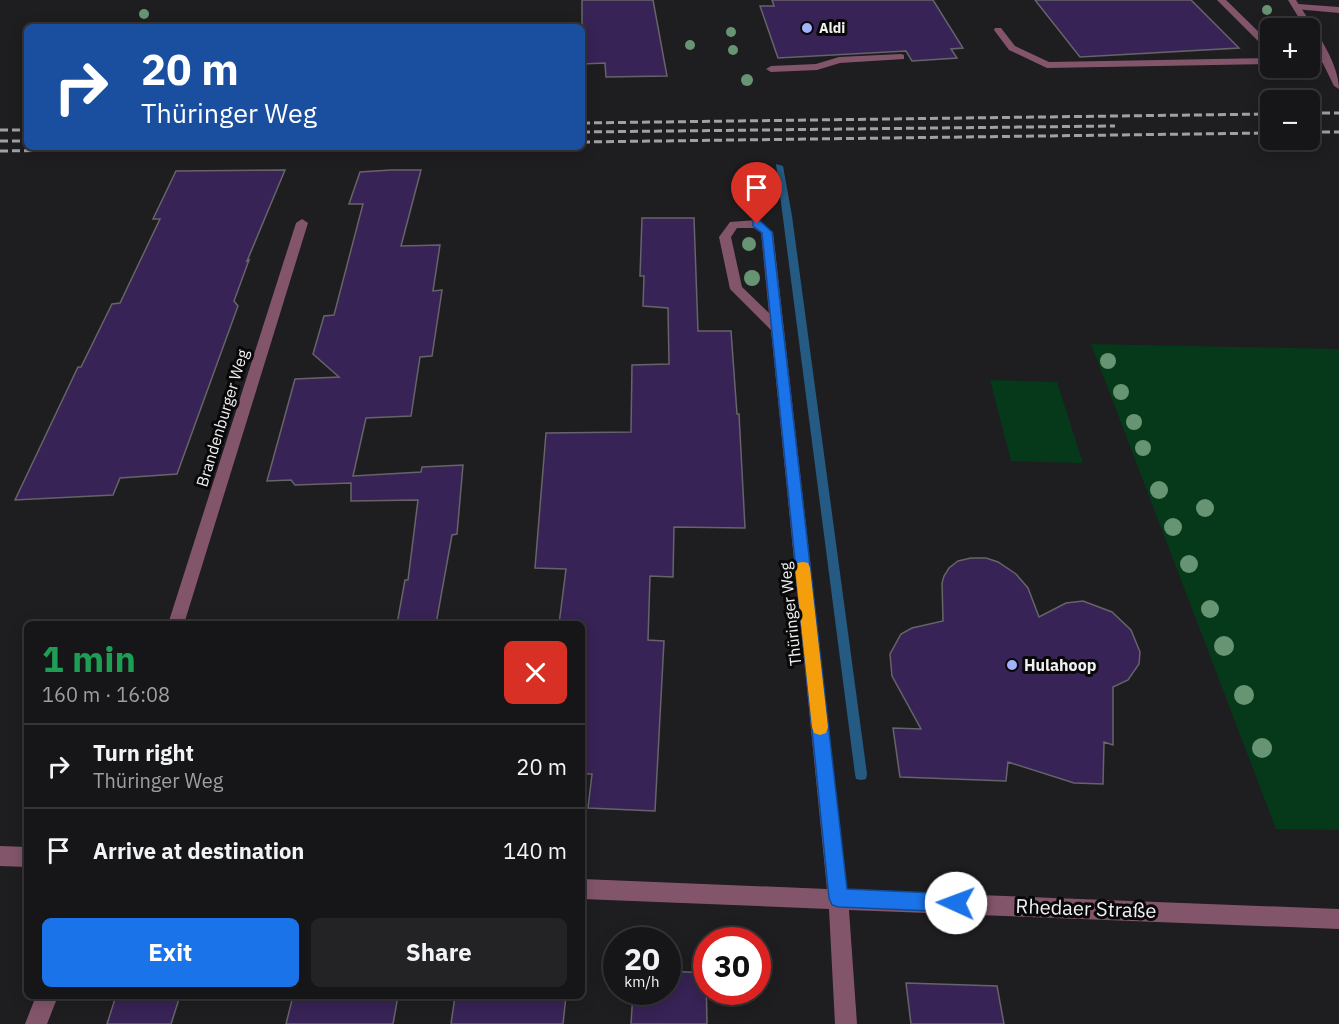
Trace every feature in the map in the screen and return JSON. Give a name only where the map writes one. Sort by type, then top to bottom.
[{"type":"street","points":[[1221,0],[1260,38]]},
{"type":"street","points":[[1330,0],[1338,10]]},
{"type":"street","points":[[1295,4],[1338,10]]},
{"type":"street","points":[[1295,4],[1303,18]]},
{"type":"street","points":[[998,30],[1012,48],[1047,65],[1260,61]]},
{"type":"street","points":[[1320,49],[1339,86]]},
{"type":"street","points":[[771,69],[817,67],[838,60],[901,57]]},
{"type":"street","points":[[1320,60],[1326,60]]},
{"type":"street","name":"Brandenburger Weg","points":[[177,621],[302,223]]},
{"type":"street","name":"Thüringer Weg","points":[[776,327],[736,289],[725,237],[734,225],[757,224],[767,232],[838,898],[846,1024]]},
{"type":"street","points":[[0,856],[24,857]]},
{"type":"street","name":"Rhedaer Straße","points":[[585,889],[1339,919]]},
{"type":"street","points":[[36,1024],[46,999]]},
{"type":"green space","points":[[1091,344],[1339,349],[1339,830],[1276,829]]},
{"type":"green space","points":[[990,380],[1057,382],[1083,463],[1011,461]]},
{"type":"building","points":[[582,0],[653,0],[667,76],[606,77],[605,63],[585,64],[585,24],[582,24]]},
{"type":"building","points":[[772,0],[933,0],[963,48],[951,49],[957,58],[912,61],[906,51],[778,58],[760,6],[774,6]]},
{"type":"building","points":[[1035,0],[1191,0],[1239,48],[1080,57]]},
{"type":"building","points":[[285,170],[247,261],[249,260],[234,301],[238,306],[177,474],[120,478],[113,495],[15,500],[78,367],[81,367],[112,304],[120,303],[160,219],[153,219],[176,171]]},
{"type":"building","points":[[421,170],[401,246],[440,245],[433,291],[442,290],[432,356],[420,357],[411,416],[366,418],[353,476],[421,472],[422,467],[463,465],[457,534],[452,535],[437,621],[398,621],[405,580],[408,580],[418,500],[351,501],[351,483],[295,485],[291,480],[267,481],[295,379],[339,377],[313,354],[324,316],[334,315],[363,204],[349,204],[360,172]]},
{"type":"building","points":[[642,218],[694,218],[698,331],[731,331],[737,414],[739,414],[745,528],[674,527],[673,577],[650,576],[648,640],[664,641],[655,811],[588,808],[592,774],[585,774],[585,621],[559,621],[566,569],[535,568],[546,433],[631,432],[632,365],[669,364],[668,308],[643,306],[644,276],[640,276]]},
{"type":"building","points":[[986,558],[998,562],[1016,574],[1028,588],[1039,617],[1066,603],[1083,601],[1112,612],[1131,630],[1140,652],[1139,664],[1128,680],[1113,687],[1113,745],[1104,742],[1103,784],[1074,783],[1008,762],[1006,781],[900,777],[893,728],[921,729],[892,676],[890,654],[901,634],[912,628],[943,621],[942,583],[944,576],[949,568],[958,561]]},
{"type":"building","points":[[681,972],[693,972],[693,1005],[707,1005],[707,1024],[631,1024],[632,1005],[681,1005]]},
{"type":"building","points":[[906,983],[997,986],[1004,1024],[911,1024]]},
{"type":"building","points":[[115,999],[179,999],[171,1024],[107,1024]]},
{"type":"building","points":[[292,999],[397,999],[393,1024],[286,1024]]},
{"type":"building","points":[[455,999],[566,999],[563,1024],[451,1024]]},
{"type":"waterway","points":[[779,166],[788,216],[861,774]]},
{"type":"railway","points":[[1320,113],[1339,113]]},
{"type":"railway","points":[[585,123],[1260,114]]},
{"type":"railway","points":[[585,132],[1115,126]]},
{"type":"railway","points":[[0,130],[24,130]]},
{"type":"railway","points":[[1320,132],[1339,132]]},
{"type":"railway","points":[[585,142],[1260,133]]},
{"type":"railway","points":[[0,141],[24,141]]},
{"type":"railway","points":[[0,151],[68,150]]},
{"type":"slow traffic","points":[[803,568],[820,727]]},
{"type":"place","name":"Aldi","points":[[807,28]]},
{"type":"place","name":"Hulahoop","points":[[1012,665]]},
{"type":"route","points":[[757,224],[767,232],[838,898],[956,903]]}]
